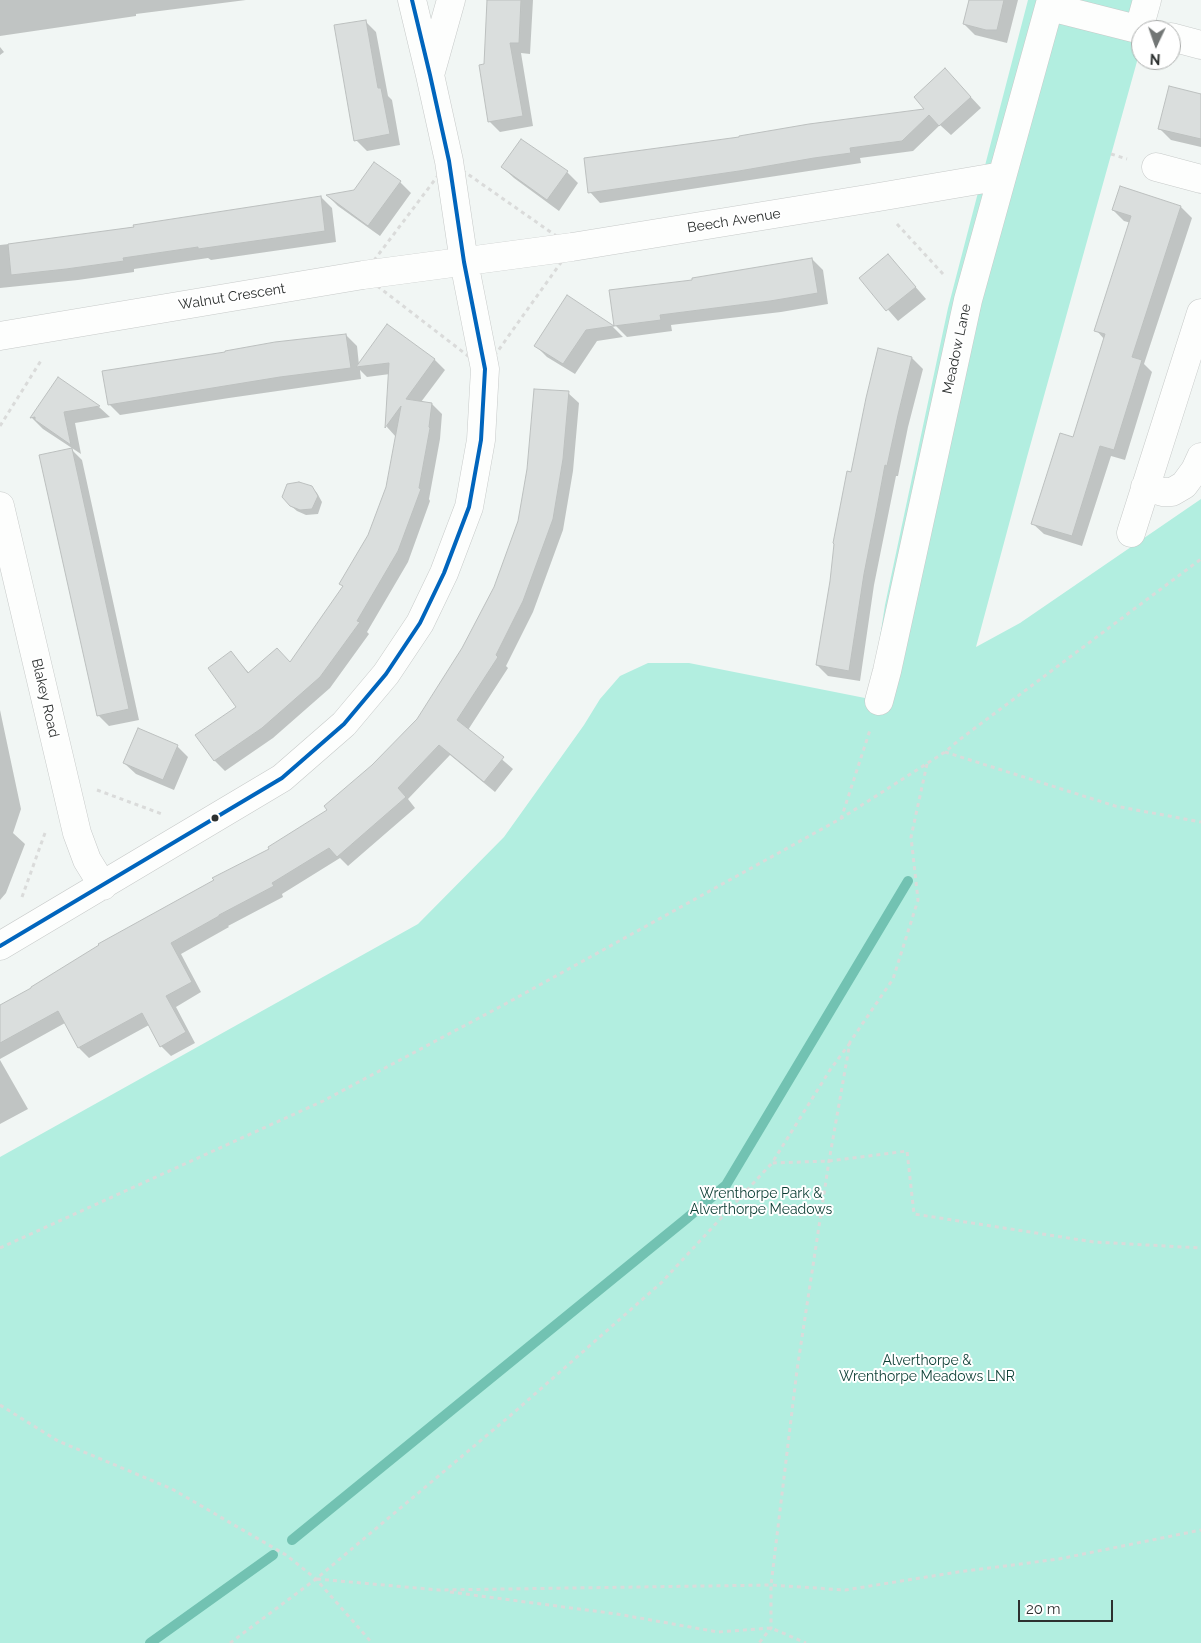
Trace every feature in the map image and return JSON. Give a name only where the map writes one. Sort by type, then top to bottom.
[{"type":"street","points":[[0,946],[282,778],[344,724],[386,674],[420,623],[444,573],[469,507],[481,440],[485,368],[464,262],[449,161],[430,75],[414,17],[412,0]]},
{"type":"street","points":[[430,75],[451,0]]},
{"type":"street","points":[[1142,20],[1146,0]]},
{"type":"street","points":[[1050,3],[1131,27]]},
{"type":"street","name":"Meadow Lane","points":[[879,701],[968,300],[1050,3]]},
{"type":"street","points":[[1181,40],[1201,45]]},
{"type":"street","points":[[1156,167],[1201,179]]},
{"type":"street","name":"Beech Avenue","points":[[464,262],[572,247],[1002,176]]},
{"type":"street","name":"Walnut Crescent","points":[[0,336],[363,275],[464,262]]},
{"type":"street","points":[[1131,532],[1201,313]]},
{"type":"street","points":[[1145,487],[1163,492],[1172,492],[1184,485],[1195,470],[1201,457]]},
{"type":"street","name":"Blakey Road","points":[[0,506],[77,833],[87,860],[103,886]]},
{"type":"path","points":[[873,198],[968,300]]},
{"type":"path","points":[[0,426],[63,325]]},
{"type":"path","points":[[0,1248],[323,1101],[516,998],[840,819],[945,752],[1201,559]]},
{"type":"path","points":[[840,819],[879,701]]},
{"type":"path","points":[[945,752],[1114,806],[1201,822]]},
{"type":"path","points":[[230,1643],[316,1579],[510,1415],[661,1283],[772,1163],[830,1070],[893,979],[918,900],[911,837],[927,764]]},
{"type":"path","points":[[759,1643],[771,1628],[771,1585],[797,1370],[829,1161],[850,1042]]},
{"type":"path","points":[[772,1163],[829,1161],[907,1151],[914,1214],[1094,1242],[1201,1248]]},
{"type":"path","points":[[0,1405],[58,1441],[172,1490],[286,1555],[316,1579],[372,1643]]},
{"type":"path","points":[[439,1590],[771,1585],[845,1590],[958,1572],[1059,1559],[1201,1530]]},
{"type":"path","points":[[316,1579],[439,1590],[617,1614],[718,1632],[771,1628],[806,1643]]},
{"type":"green space","name":"Wrenthorpe Park & Alverthorpe Meadows","points":[[1028,0],[1154,0],[1145,20],[1131,20],[1131,70],[1135,70],[976,647],[1020,623],[1201,499],[1201,1643],[0,1643],[0,1157],[418,924],[504,837],[584,725],[600,699],[620,676],[648,663],[689,663],[865,698],[872,688],[885,605],[948,308]]},
{"type":"building","points":[[487,0],[521,0],[519,43],[510,43],[523,116],[488,122],[479,65],[484,64]]},
{"type":"building","points":[[969,0],[1004,0],[997,30],[986,30],[963,24]]},
{"type":"building","points":[[366,20],[378,88],[381,88],[390,134],[354,141],[334,25]]},
{"type":"building","points":[[945,68],[971,97],[939,126],[929,115],[902,141],[850,148],[851,153],[588,193],[584,158],[739,137],[809,124],[924,109],[914,97]]},
{"type":"building","points":[[1169,86],[1201,94],[1201,139],[1158,129]]},
{"type":"building","points":[[521,139],[568,171],[547,200],[501,167]]},
{"type":"building","points":[[374,162],[401,181],[368,226],[326,195],[354,190]]},
{"type":"building","points":[[1120,186],[1181,206],[1132,357],[1142,360],[1114,450],[1100,446],[1072,536],[1031,524],[1060,433],[1073,437],[1105,334],[1094,331],[1131,216],[1112,210]]},
{"type":"building","points":[[321,196],[325,231],[123,258],[124,261],[11,275],[8,244],[134,227],[133,225]]},
{"type":"building","points":[[888,254],[916,287],[886,311],[859,278]]},
{"type":"building","points":[[812,258],[818,293],[660,315],[661,320],[614,326],[609,290],[692,280],[692,278]]},
{"type":"building","points":[[567,295],[614,326],[586,330],[563,364],[534,346]]},
{"type":"building","points":[[387,324],[435,359],[406,399],[432,403],[430,428],[419,488],[421,489],[398,551],[357,621],[360,622],[320,677],[262,728],[214,761],[195,735],[236,707],[208,668],[231,651],[248,673],[277,648],[290,662],[343,586],[339,584],[368,535],[386,487],[401,406],[385,428],[389,363],[356,367]]},
{"type":"building","points":[[346,334],[351,368],[280,377],[108,405],[102,371],[225,352],[275,342]]},
{"type":"building","points":[[878,348],[912,357],[887,466],[885,465],[864,574],[849,671],[816,665],[830,581],[833,543],[847,471],[851,472]]},
{"type":"building","points":[[58,377],[100,406],[64,412],[71,445],[35,420],[35,417],[30,418]]},
{"type":"building","points":[[534,389],[569,391],[563,459],[553,519],[523,601],[496,655],[498,657],[457,720],[504,757],[484,782],[439,745],[398,788],[406,797],[337,857],[329,848],[272,883],[274,886],[171,943],[192,982],[166,996],[186,1032],[160,1047],[142,1013],[78,1048],[58,1011],[0,1043],[0,1005],[31,988],[98,944],[214,880],[212,878],[269,849],[268,847],[327,810],[324,806],[372,765],[417,719],[462,648],[494,587],[518,521],[527,469]]},
{"type":"building","points":[[72,448],[129,709],[97,716],[39,455]]},
{"type":"building","points":[[299,482],[312,486],[318,496],[312,509],[300,510],[290,506],[282,497],[287,484]]},
{"type":"building","points":[[138,728],[178,745],[163,780],[123,763]]},
{"type":"waterway","points":[[292,1540],[726,1185],[908,881]]},
{"type":"waterway","points":[[150,1643],[273,1555]]},
{"type":"transit line","points":[[0,946],[282,778],[344,724],[386,674],[420,623],[444,573],[469,507],[481,440],[485,369],[464,262],[449,161],[412,0]]},
{"type":"park label","name":"Alverthorpe & Wrenthorpe Meadows LNR","points":[[927,1369]]}]
